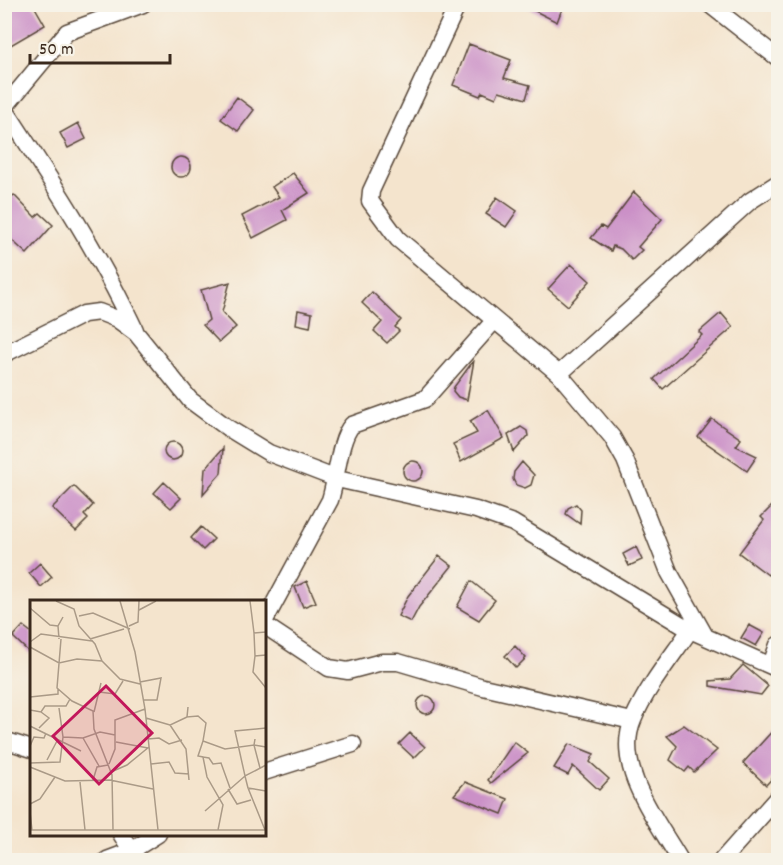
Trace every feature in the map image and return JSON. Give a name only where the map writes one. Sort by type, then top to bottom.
[{"type":"street","points":[[143,4],[67,32],[4,108],[94,250],[136,333],[190,400],[228,428],[269,453],[337,479],[476,510],[513,523],[698,633],[775,667],[778,645]]},
{"type":"street","points":[[458,4],[371,191],[370,201],[398,239],[559,374],[612,436],[625,460],[669,572],[698,633]]},
{"type":"street","points":[[709,4],[778,58]]},
{"type":"street","points":[[559,374],[750,201],[778,183]]},
{"type":"street","points":[[4,354],[84,314],[99,312],[117,319],[136,333]]},
{"type":"street","points":[[266,620],[330,500],[337,479],[342,442],[346,431],[352,425],[425,399],[494,321]]},
{"type":"street","points":[[266,625],[329,668],[348,671],[381,662],[398,662],[483,687],[632,721]]},
{"type":"street","points":[[680,861],[638,788],[628,754],[632,721],[698,633]]},
{"type":"street","points":[[4,740],[30,748]]},
{"type":"street","points":[[266,771],[353,744]]},
{"type":"street","points":[[722,861],[778,797]]},
{"type":"street","points":[[122,835],[134,856]]},
{"type":"street","points":[[107,861],[134,856],[157,835]]},
{"type":"building","points":[[4,4],[33,4],[45,25],[4,49]]},
{"type":"building","points":[[521,4],[553,4],[562,9],[557,22]]},
{"type":"building","points":[[469,44],[511,60],[504,78],[530,85],[526,99],[499,91],[496,98],[482,92],[480,96],[453,85]]},
{"type":"building","points":[[237,97],[254,110],[238,131],[221,119]]},
{"type":"building","points":[[78,123],[86,139],[68,148],[60,133]]},
{"type":"building","points":[[181,157],[188,160],[191,167],[188,174],[181,177],[174,174],[171,167],[174,160]]},
{"type":"building","points":[[293,173],[309,193],[282,210],[287,220],[253,238],[242,216],[279,197],[272,187]]},
{"type":"building","points":[[634,192],[662,219],[638,247],[642,250],[632,260],[621,249],[613,246],[611,251],[591,238],[601,226],[606,229]]},
{"type":"building","points":[[14,195],[35,217],[40,213],[53,225],[27,254],[4,233],[4,203]]},
{"type":"building","points":[[497,197],[517,211],[506,227],[486,214]]},
{"type":"building","points":[[571,264],[590,281],[568,306],[548,289]]},
{"type":"building","points":[[230,282],[222,312],[236,327],[219,342],[203,325],[209,320],[201,290]]},
{"type":"building","points":[[372,292],[401,320],[395,327],[399,331],[387,343],[374,331],[382,322],[362,303]]},
{"type":"building","points":[[298,310],[312,313],[310,327],[296,324]]},
{"type":"building","points":[[721,313],[733,327],[663,389],[654,379],[702,335],[699,332]]},
{"type":"building","points":[[474,360],[467,400],[458,397],[453,391]]},
{"type":"building","points":[[488,410],[504,438],[461,462],[453,444],[477,433],[470,421]]},
{"type":"building","points":[[712,419],[741,439],[736,446],[757,456],[747,471],[698,437]]},
{"type":"building","points":[[521,427],[527,431],[528,436],[514,452],[508,435]]},
{"type":"building","points":[[173,442],[179,445],[182,451],[179,457],[173,460],[167,457],[164,451],[167,445]]},
{"type":"building","points":[[223,448],[221,473],[203,494],[205,469]]},
{"type":"building","points":[[413,461],[420,464],[423,471],[420,478],[413,481],[406,478],[403,471],[406,464]]},
{"type":"building","points":[[522,462],[534,475],[531,485],[525,488],[516,485],[513,479],[514,472]]},
{"type":"building","points":[[164,482],[181,498],[171,508],[154,493]]},
{"type":"building","points":[[74,486],[93,505],[84,515],[88,519],[76,531],[52,508]]},
{"type":"building","points":[[778,500],[778,562],[768,575],[739,553],[764,520],[761,517]]},
{"type":"building","points":[[576,504],[581,510],[580,524],[566,514],[568,508]]},
{"type":"building","points":[[201,527],[214,539],[203,550],[191,538]]},
{"type":"building","points":[[636,547],[642,560],[629,566],[623,554]]},
{"type":"building","points":[[439,556],[452,566],[419,607],[411,622],[398,616],[408,596]]},
{"type":"building","points":[[40,563],[52,577],[41,587],[29,573]]},
{"type":"building","points":[[307,581],[316,602],[303,607],[295,587]]},
{"type":"building","points":[[471,581],[495,600],[479,620],[457,607]]},
{"type":"building","points":[[749,625],[764,633],[756,646],[741,638]]},
{"type":"building","points":[[23,626],[30,631],[30,653],[13,637]]},
{"type":"building","points":[[515,646],[526,658],[516,668],[505,656]]},
{"type":"building","points":[[743,665],[768,686],[761,695],[710,686],[710,681],[730,679]]},
{"type":"building","points":[[426,696],[432,699],[435,705],[432,711],[426,714],[420,711],[417,705],[420,699]]},
{"type":"building","points":[[684,725],[717,750],[694,772],[689,767],[685,772],[670,760],[677,746],[667,736]]},
{"type":"building","points":[[778,725],[778,772],[766,785],[743,763]]},
{"type":"building","points":[[410,733],[425,747],[414,758],[399,744]]},
{"type":"building","points":[[514,742],[528,753],[491,783],[488,780]]},
{"type":"building","points":[[569,744],[594,754],[590,762],[609,779],[599,790],[573,766],[568,775],[554,768]]},
{"type":"building","points":[[465,782],[508,799],[502,814],[454,795]]}]
